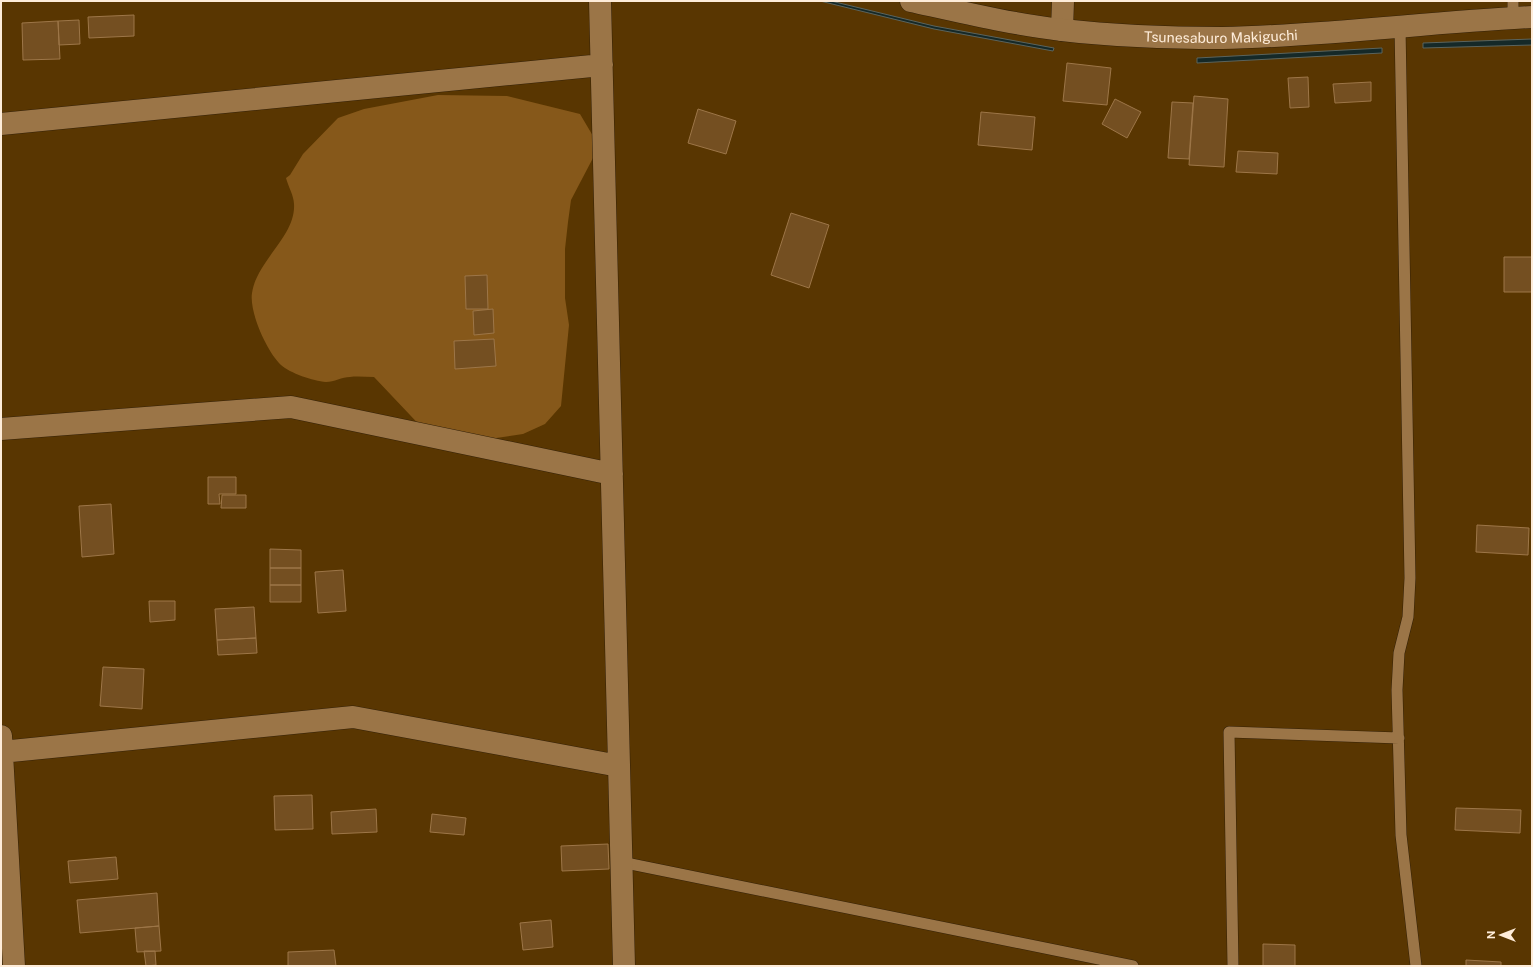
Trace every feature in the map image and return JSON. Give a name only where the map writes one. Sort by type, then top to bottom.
[{"type":"street","points":[[600,1],[624,966]]},
{"type":"street","name":"Tsunesaburo Makiguchi","points":[[911,1],[977,16],[1062,30],[1155,37],[1222,38],[1400,27],[1519,12]]},
{"type":"street","points":[[1062,30],[1063,1]]},
{"type":"street","points":[[1,124],[602,64]]},
{"type":"street","points":[[1,429],[291,407],[612,474]]},
{"type":"street","points":[[14,966],[1,747],[353,717],[619,766]]},
{"type":"lane","points":[[1400,27],[1410,578],[1408,617],[1399,653],[1397,690],[1401,835],[1416,966]]},
{"type":"lane","points":[[1233,966],[1229,732],[1399,738]]},
{"type":"lane","points":[[621,862],[1133,966]]},
{"type":"shaded area","points":[[438,95],[507,96],[580,114],[593,136],[593,158],[571,200],[568,222],[565,249],[565,298],[569,325],[561,406],[545,424],[523,434],[476,441],[428,434],[374,377],[347,377],[326,382],[296,374],[281,365],[270,351],[260,331],[253,310],[252,293],[255,281],[283,238],[293,216],[294,201],[286,178],[290,175],[303,154],[338,118],[364,109]]},
{"type":"water","points":[[820,1],[831,1],[934,26],[1054,48],[1053,51],[934,29]]},
{"type":"water","points":[[1532,39],[1532,45],[1423,48],[1423,43]]},
{"type":"water","points":[[1382,48],[1382,53],[1197,63],[1197,58]]},
{"type":"building","points":[[134,15],[134,36],[89,38],[88,17]]},
{"type":"building","points":[[79,20],[80,44],[59,45],[58,21]]},
{"type":"building","points":[[58,21],[60,59],[23,60],[22,23]]},
{"type":"building","points":[[1067,63],[1111,68],[1107,105],[1063,101]]},
{"type":"building","points":[[1308,77],[1309,107],[1290,108],[1288,78]]},
{"type":"building","points":[[1371,82],[1371,101],[1335,103],[1333,84]]},
{"type":"building","points":[[1194,96],[1228,99],[1224,167],[1189,165]]},
{"type":"building","points":[[1115,99],[1141,112],[1127,138],[1102,124]]},
{"type":"building","points":[[1172,102],[1193,103],[1189,159],[1168,158]]},
{"type":"building","points":[[698,109],[736,121],[726,154],[688,143]]},
{"type":"building","points":[[981,112],[1035,117],[1032,150],[978,145]]},
{"type":"building","points":[[1238,151],[1278,153],[1277,174],[1236,172]]},
{"type":"building","points":[[791,213],[829,225],[809,288],[771,275]]},
{"type":"building","points":[[1504,257],[1532,257],[1532,292],[1504,292]]},
{"type":"building","points":[[487,275],[488,309],[466,309],[465,276]]},
{"type":"building","points":[[493,309],[494,333],[474,335],[473,311]]},
{"type":"building","points":[[494,339],[496,366],[455,369],[454,341]]},
{"type":"building","points":[[208,477],[236,477],[236,494],[219,494],[220,504],[208,504]]},
{"type":"building","points":[[222,495],[246,495],[246,508],[221,508]]},
{"type":"building","points":[[111,504],[114,554],[82,557],[79,506]]},
{"type":"building","points":[[1477,525],[1529,528],[1528,555],[1476,552]]},
{"type":"building","points":[[270,549],[301,550],[301,568],[270,568]]},
{"type":"building","points":[[270,568],[301,568],[301,585],[270,585]]},
{"type":"building","points":[[343,570],[346,611],[318,613],[315,572]]},
{"type":"building","points":[[270,585],[301,585],[301,602],[270,602]]},
{"type":"building","points":[[149,601],[175,601],[175,620],[150,622]]},
{"type":"building","points":[[254,607],[256,638],[217,640],[215,609]]},
{"type":"building","points":[[256,638],[257,653],[218,655],[217,640]]},
{"type":"building","points":[[103,667],[144,669],[142,709],[100,706]]},
{"type":"building","points":[[312,795],[313,829],[275,830],[274,796]]},
{"type":"building","points":[[1456,808],[1521,810],[1520,833],[1455,830]]},
{"type":"building","points":[[376,809],[377,832],[332,834],[331,812]]},
{"type":"building","points":[[432,814],[466,818],[464,835],[430,832]]},
{"type":"building","points":[[608,844],[609,869],[562,871],[561,846]]},
{"type":"building","points":[[116,857],[118,879],[70,883],[68,861]]},
{"type":"building","points":[[157,893],[159,926],[80,933],[77,900]]},
{"type":"building","points":[[551,920],[553,947],[523,950],[520,923]]},
{"type":"building","points":[[159,926],[161,951],[137,952],[135,928]]},
{"type":"building","points":[[1263,944],[1295,945],[1295,966],[1263,966]]},
{"type":"building","points":[[334,950],[336,966],[288,966],[288,952]]},
{"type":"building","points":[[144,951],[155,951],[156,965],[146,966]]},
{"type":"building","points":[[1466,960],[1501,962],[1501,966],[1466,966]]}]
